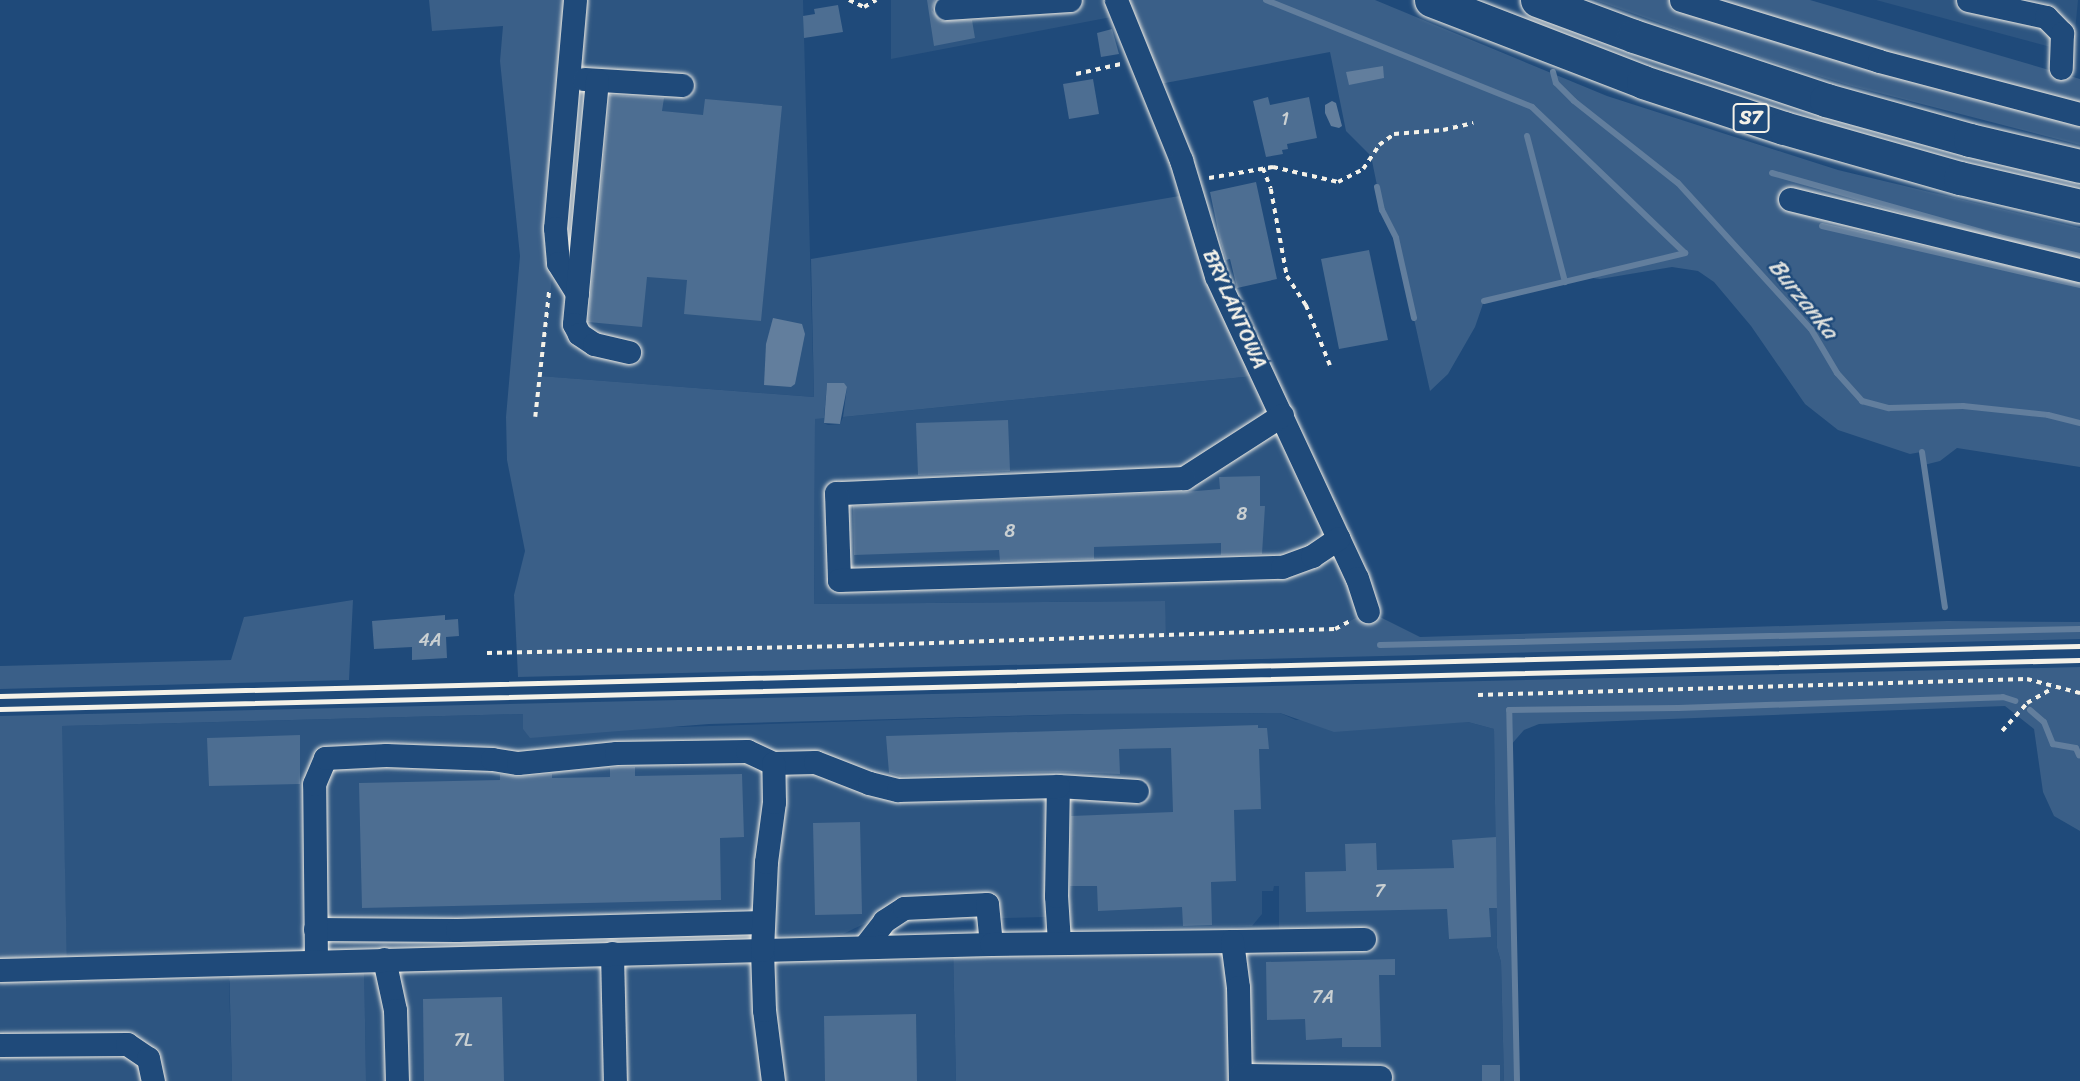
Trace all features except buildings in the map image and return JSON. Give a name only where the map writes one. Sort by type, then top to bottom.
[{"type":"highway","name":"S7","points":[[1431,0],[1643,82],[1784,128],[1920,168],[2080,206]]},
{"type":"highway","name":"S7","points":[[1537,0],[1686,54],[1826,100],[1970,140],[2080,166]]},
{"type":"street","points":[[575,0],[556,247],[562,274],[576,294]]},
{"type":"street","points":[[946,8],[1070,0]]},
{"type":"street","name":"BRYLANTOWA","points":[[1116,0],[1188,182],[1216,276],[1339,538],[1368,611]]},
{"type":"street","points":[[1968,0],[2046,17],[2062,33],[2061,68]]},
{"type":"street","points":[[1694,2],[1879,61],[2080,114]]},
{"type":"street","points":[[567,78],[682,85]]},
{"type":"street","points":[[597,80],[574,324],[579,334],[606,348],[629,352]]},
{"type":"street","points":[[1790,199],[2080,270]]},
{"type":"street","points":[[1282,415],[1184,478],[836,493],[839,580],[1282,567],[1298,562],[1339,538]]},
{"type":"street","points":[[316,961],[314,784],[325,758],[386,755],[492,759],[519,763],[616,753],[747,751],[773,763],[815,762],[869,783],[898,790],[1058,786],[1137,791]]},
{"type":"street","points":[[773,763],[774,802],[766,862],[762,950],[764,1010],[773,1081]]},
{"type":"street","points":[[1058,786],[1056,896],[1059,942]]},
{"type":"street","points":[[864,947],[884,921],[904,908],[986,904],[991,944]]},
{"type":"street","points":[[316,929],[457,930],[763,922]]},
{"type":"street","points":[[0,970],[1059,942],[1364,939]]},
{"type":"street","points":[[1232,941],[1238,986],[1240,1078],[1380,1077]]},
{"type":"street","points":[[612,953],[615,1081]]},
{"type":"street","points":[[384,958],[395,1010],[397,1081]]},
{"type":"street","points":[[0,1045],[127,1044],[148,1058],[153,1081]]},
{"type":"path","points":[[849,0],[864,7],[876,0]]},
{"type":"path","points":[[1076,74],[1140,57]]},
{"type":"path","points":[[1188,182],[1273,167],[1329,181],[1346,181],[1363,169],[1379,145],[1394,134],[1443,130],[1473,123]]},
{"type":"path","points":[[1263,168],[1271,189],[1287,276],[1306,305],[1330,365]]},
{"type":"path","points":[[535,417],[549,289]]},
{"type":"path","points":[[486,653],[824,646],[1335,629],[1368,611]]},
{"type":"path","points":[[1478,695],[2026,679],[2080,693]]},
{"type":"path","points":[[2002,731],[2027,703],[2053,688]]},
{"type":"shaded area","points":[[429,0],[575,0],[556,247],[540,376],[814,397],[811,259],[1191,194],[1264,375],[843,417],[847,387],[827,383],[824,418],[815,419],[814,604],[1165,601],[1166,635],[1335,629],[1368,611],[1420,637],[1947,621],[2080,622],[2080,639],[518,677],[514,595],[525,551],[507,460],[506,417],[520,256],[500,61],[503,26],[432,31]]},
{"type":"shaded area","points":[[575,0],[803,0],[814,397],[539,376],[556,247]]},
{"type":"shaded area","points":[[891,0],[1116,0],[1122,15],[891,59]]},
{"type":"shaded area","points":[[1116,0],[1375,0],[1607,96],[1838,170],[2080,228],[2080,467],[1957,448],[1940,461],[1924,465],[1921,452],[1910,454],[1838,430],[1805,404],[1751,326],[1714,282],[1698,271],[1672,267],[1600,279],[1586,277],[1484,301],[1475,327],[1448,374],[1430,391],[1396,238],[1382,210],[1371,156],[1346,131],[1330,52],[1149,86]]},
{"type":"shaded area","points":[[1595,0],[1810,0],[2080,79],[2080,145],[1848,85],[1750,55]]},
{"type":"shaded area","points":[[1876,0],[2078,0],[2073,53]]},
{"type":"shaded area","points":[[1383,66],[1384,78],[1349,85],[1346,72]]},
{"type":"shaded area","points":[[1332,101],[1336,103],[1342,126],[1339,128],[1331,126],[1325,113],[1325,105]]},
{"type":"shaded area","points":[[773,318],[802,324],[805,334],[795,384],[791,387],[764,385],[766,344]]},
{"type":"shaded area","points":[[1264,375],[1368,611],[1335,629],[1166,635],[1164,601],[814,604],[815,418],[824,418],[824,423],[828,425],[840,424],[843,417]]},
{"type":"shaded area","points":[[827,383],[844,383],[847,387],[840,424],[824,423]]},
{"type":"shaded area","points":[[353,600],[349,680],[0,689],[0,666],[231,660],[244,617]]},
{"type":"shaded area","points":[[2080,667],[2080,831],[2054,816],[2043,792],[2034,729],[2005,706],[1539,724],[1524,730],[1510,746],[1517,1081],[1504,1081],[1501,962],[1497,948],[1494,729],[1468,722],[1334,732],[1280,713],[1084,714],[709,724],[530,738],[523,729],[523,714],[62,726],[67,966],[0,970],[0,716]]},
{"type":"shaded area","points":[[1280,713],[1296,720],[1468,722],[1494,729],[1497,948],[1501,962],[1504,1081],[1240,1081],[1232,941],[1279,940],[1279,886],[1274,886],[1273,891],[1262,891],[1262,914],[1252,926],[1047,931],[1046,917],[870,921],[843,934],[763,936],[762,949],[953,945],[956,1081],[366,1081],[364,960],[229,981],[232,1081],[0,1081],[0,970],[67,966],[61,726],[523,714],[678,727],[1084,714]]},
{"type":"shaded area","points":[[1232,941],[1240,1081],[956,1081],[953,945]]},
{"type":"shaded area","points":[[364,959],[366,1081],[232,1081],[229,962]]},
{"type":"waterway","points":[[1266,0],[1532,107],[1685,253]]},
{"type":"waterway","name":"Burzanka","points":[[1553,72],[1556,83],[1574,101],[1678,183],[1811,329],[1837,373],[1862,401],[1889,408],[1963,406],[2048,415],[2080,423]]},
{"type":"waterway","points":[[1527,136],[1565,282]]},
{"type":"waterway","points":[[1772,173],[1999,237],[2080,256]]},
{"type":"waterway","points":[[1377,187],[1382,210],[1396,238],[1414,318]]},
{"type":"waterway","points":[[1822,226],[2080,285]]},
{"type":"waterway","points":[[1484,301],[1685,253]]},
{"type":"waterway","points":[[1922,452],[1945,607]]},
{"type":"waterway","points":[[1380,645],[2080,629]]},
{"type":"waterway","points":[[1517,1081],[1509,710],[1678,708],[2003,697],[2015,701]]},
{"type":"waterway","points":[[2030,710],[2044,722],[2053,744],[2076,748],[2079,755]]},
{"type":"railway","points":[[0,696],[2080,646]]},
{"type":"railway","points":[[0,709],[2080,660]]}]
